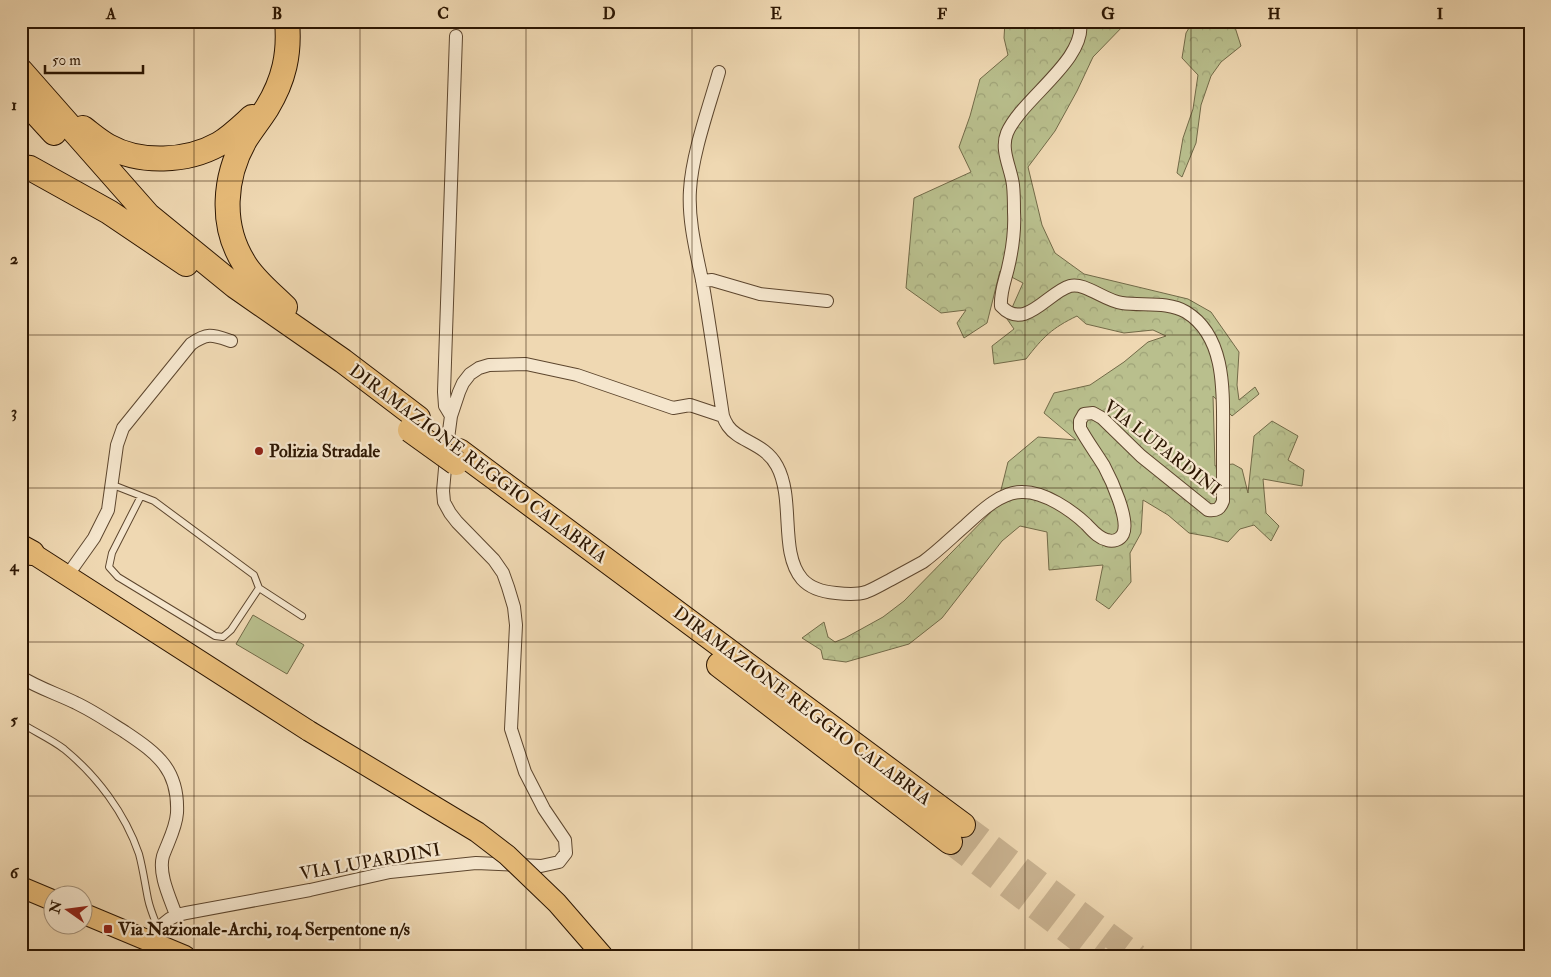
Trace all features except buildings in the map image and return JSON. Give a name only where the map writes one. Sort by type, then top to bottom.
[{"type":"highway","points":[[287,21],[288,55],[284,73],[278,88],[237,156],[231,172],[227,207],[230,227],[235,246],[244,263],[257,280],[343,361]]},
{"type":"highway","name":"DIRAMAZIONE REGGIO CALABRIA","points":[[21,71],[148,215],[235,286],[343,361],[414,424]]},
{"type":"highway","points":[[44,98],[109,146],[136,156],[168,158],[196,154],[219,144],[237,131],[278,88]]},
{"type":"highway","name":"DIRAMAZIONE REGGIO CALABRIA","points":[[21,98],[126,210],[192,268],[414,424],[957,834]]},
{"type":"highway","points":[[21,166],[30,168],[109,212],[192,268]]},
{"type":"main road","points":[[26,550],[309,731],[477,832],[507,855],[557,903],[603,956]]},
{"type":"main road","points":[[21,887],[42,896]]},
{"type":"main road","points":[[92,916],[155,935],[185,956]]},
{"type":"street","name":"VIA LUPARDINI","points":[[155,935],[176,915],[310,890],[390,872],[476,862],[541,866],[553,865],[564,858],[566,853],[565,840],[544,809],[525,772],[512,729],[516,624],[514,607],[508,587],[503,573],[494,560],[457,522],[444,502],[444,477],[451,416],[463,382],[479,368],[505,364],[547,367],[577,375],[673,408],[690,405],[723,416],[728,427],[759,446],[777,466],[783,481],[787,504],[790,549],[795,566],[802,579],[813,587],[825,592],[846,594],[866,592],[885,582],[924,561],[979,513],[1011,493],[1032,493],[1058,503],[1073,512],[1097,535],[1106,540],[1114,541],[1119,539],[1125,526],[1118,498],[1104,467],[1080,428],[1080,421],[1084,414],[1088,412],[1102,418],[1142,456],[1208,510],[1218,510],[1223,501],[1223,388],[1212,342],[1204,328],[1185,311],[1169,306],[1134,305],[1106,299],[1081,286],[1072,285],[1063,288],[1031,312],[1022,314],[1006,311],[1001,306],[1002,288],[1008,267],[1014,215],[1013,185],[1005,150],[1007,132],[1073,53],[1080,40],[1080,21]]},
{"type":"street","points":[[451,416],[446,406],[444,392],[456,36]]},
{"type":"street","points":[[719,72],[699,145],[690,189],[693,235],[723,416]]},
{"type":"street","points":[[702,281],[712,280],[760,294],[827,301]]},
{"type":"street","points":[[67,576],[94,538],[108,510],[113,485],[117,445],[123,428],[191,344],[202,336],[215,336],[231,342]]},
{"type":"street","points":[[21,677],[104,718],[151,749],[161,759],[171,774],[176,786],[178,799],[176,819],[162,864],[164,878],[176,915]]},
{"type":"lane","points":[[113,485],[154,501],[254,574],[259,588],[302,616]]},
{"type":"lane","points":[[141,496],[112,553],[109,567],[118,577],[215,636],[223,637],[232,630],[259,588]]},
{"type":"lane","points":[[21,723],[63,749],[97,782],[125,822],[138,853],[145,878],[155,935]]},
{"type":"green space","points":[[1005,21],[1128,21],[1093,57],[1055,131],[1028,167],[1042,225],[1055,253],[1084,274],[1188,299],[1211,312],[1239,352],[1237,385],[1239,400],[1255,387],[1259,394],[1232,416],[1213,396],[1215,466],[1233,464],[1242,469],[1248,493],[1254,436],[1272,421],[1298,436],[1288,460],[1304,470],[1302,486],[1263,479],[1266,513],[1279,526],[1271,541],[1254,525],[1240,529],[1228,542],[1189,533],[1168,515],[1143,500],[1141,533],[1130,553],[1131,582],[1109,609],[1096,600],[1103,565],[1049,570],[1047,532],[1020,526],[1002,541],[942,618],[909,644],[846,662],[823,659],[821,650],[802,638],[824,622],[828,637],[835,642],[883,617],[904,601],[997,506],[1008,462],[1038,437],[1076,440],[1044,413],[1054,393],[1090,385],[1124,362],[1148,342],[1166,336],[1153,330],[1124,333],[1086,324],[1077,316],[1048,334],[1026,359],[994,364],[992,346],[1014,329],[1007,319],[1023,283],[1000,271],[987,323],[964,338],[957,323],[966,310],[941,313],[906,288],[914,198],[971,172],[959,147],[980,79],[1008,55],[1004,38]]},
{"type":"green space","points":[[1193,21],[1233,21],[1241,46],[1221,62],[1211,76],[1201,105],[1196,143],[1182,177],[1177,173],[1183,138],[1193,109],[1198,75],[1182,58],[1186,33]]},
{"type":"green space","points":[[253,615],[304,645],[287,674],[236,644]]},
{"type":"tunnel","points":[[963,825],[1137,956]]},
{"type":"tunnel","points":[[950,842],[1099,956]]},
{"type":"place","name":"Polizia Stradale","points":[[259,451]]},
{"type":"place","name":"Via Nazionale-Archi, 104 Serpentone n/s","points":[[108,929]]}]
